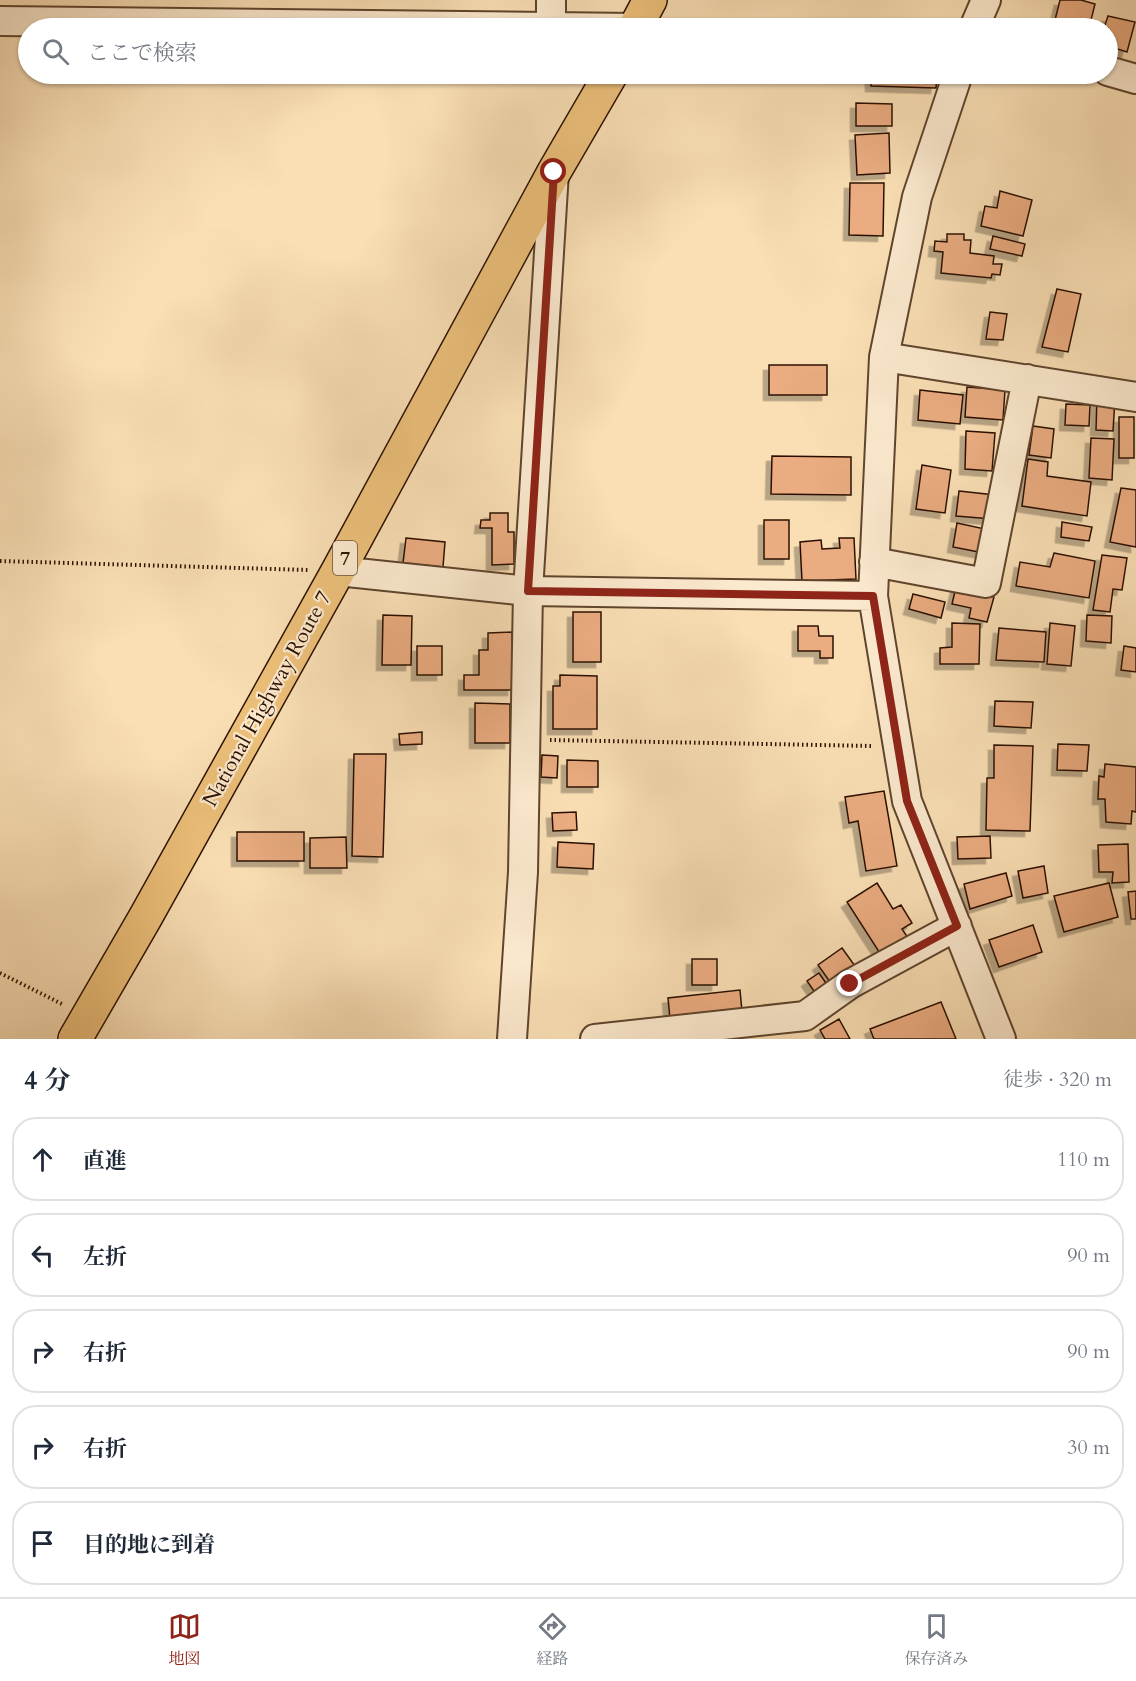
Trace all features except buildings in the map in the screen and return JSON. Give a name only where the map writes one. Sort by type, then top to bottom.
[{"type":"highway","points":[[640,18],[650,0]]},
{"type":"highway","name":"National Highway Route 7","points":[[80,1028],[145,918],[338,571],[554,172],[605,84]]},
{"type":"street","points":[[551,0],[551,18]]},
{"type":"street","points":[[978,18],[986,0]]},
{"type":"street","points":[[0,21],[18,21]]},
{"type":"street","points":[[1118,74],[1136,79]]},
{"type":"street","points":[[955,84],[917,197],[884,357],[873,596],[907,801],[1001,1039]]},
{"type":"street","points":[[512,1039],[523,872],[528,591],[554,172]]},
{"type":"street","points":[[884,357],[1136,397]]},
{"type":"street","points":[[874,562],[986,583],[1027,379]]},
{"type":"street","points":[[338,571],[528,591],[873,596]]},
{"type":"street","points":[[595,1039],[805,1016],[850,984],[957,926]]},
{"type":"path","points":[[0,561],[338,571]]},
{"type":"path","points":[[525,740],[898,746]]},
{"type":"path","points":[[0,973],[80,1028]]},
{"type":"route","points":[[554,172],[528,591],[873,596],[907,801],[957,926],[850,984]]}]
